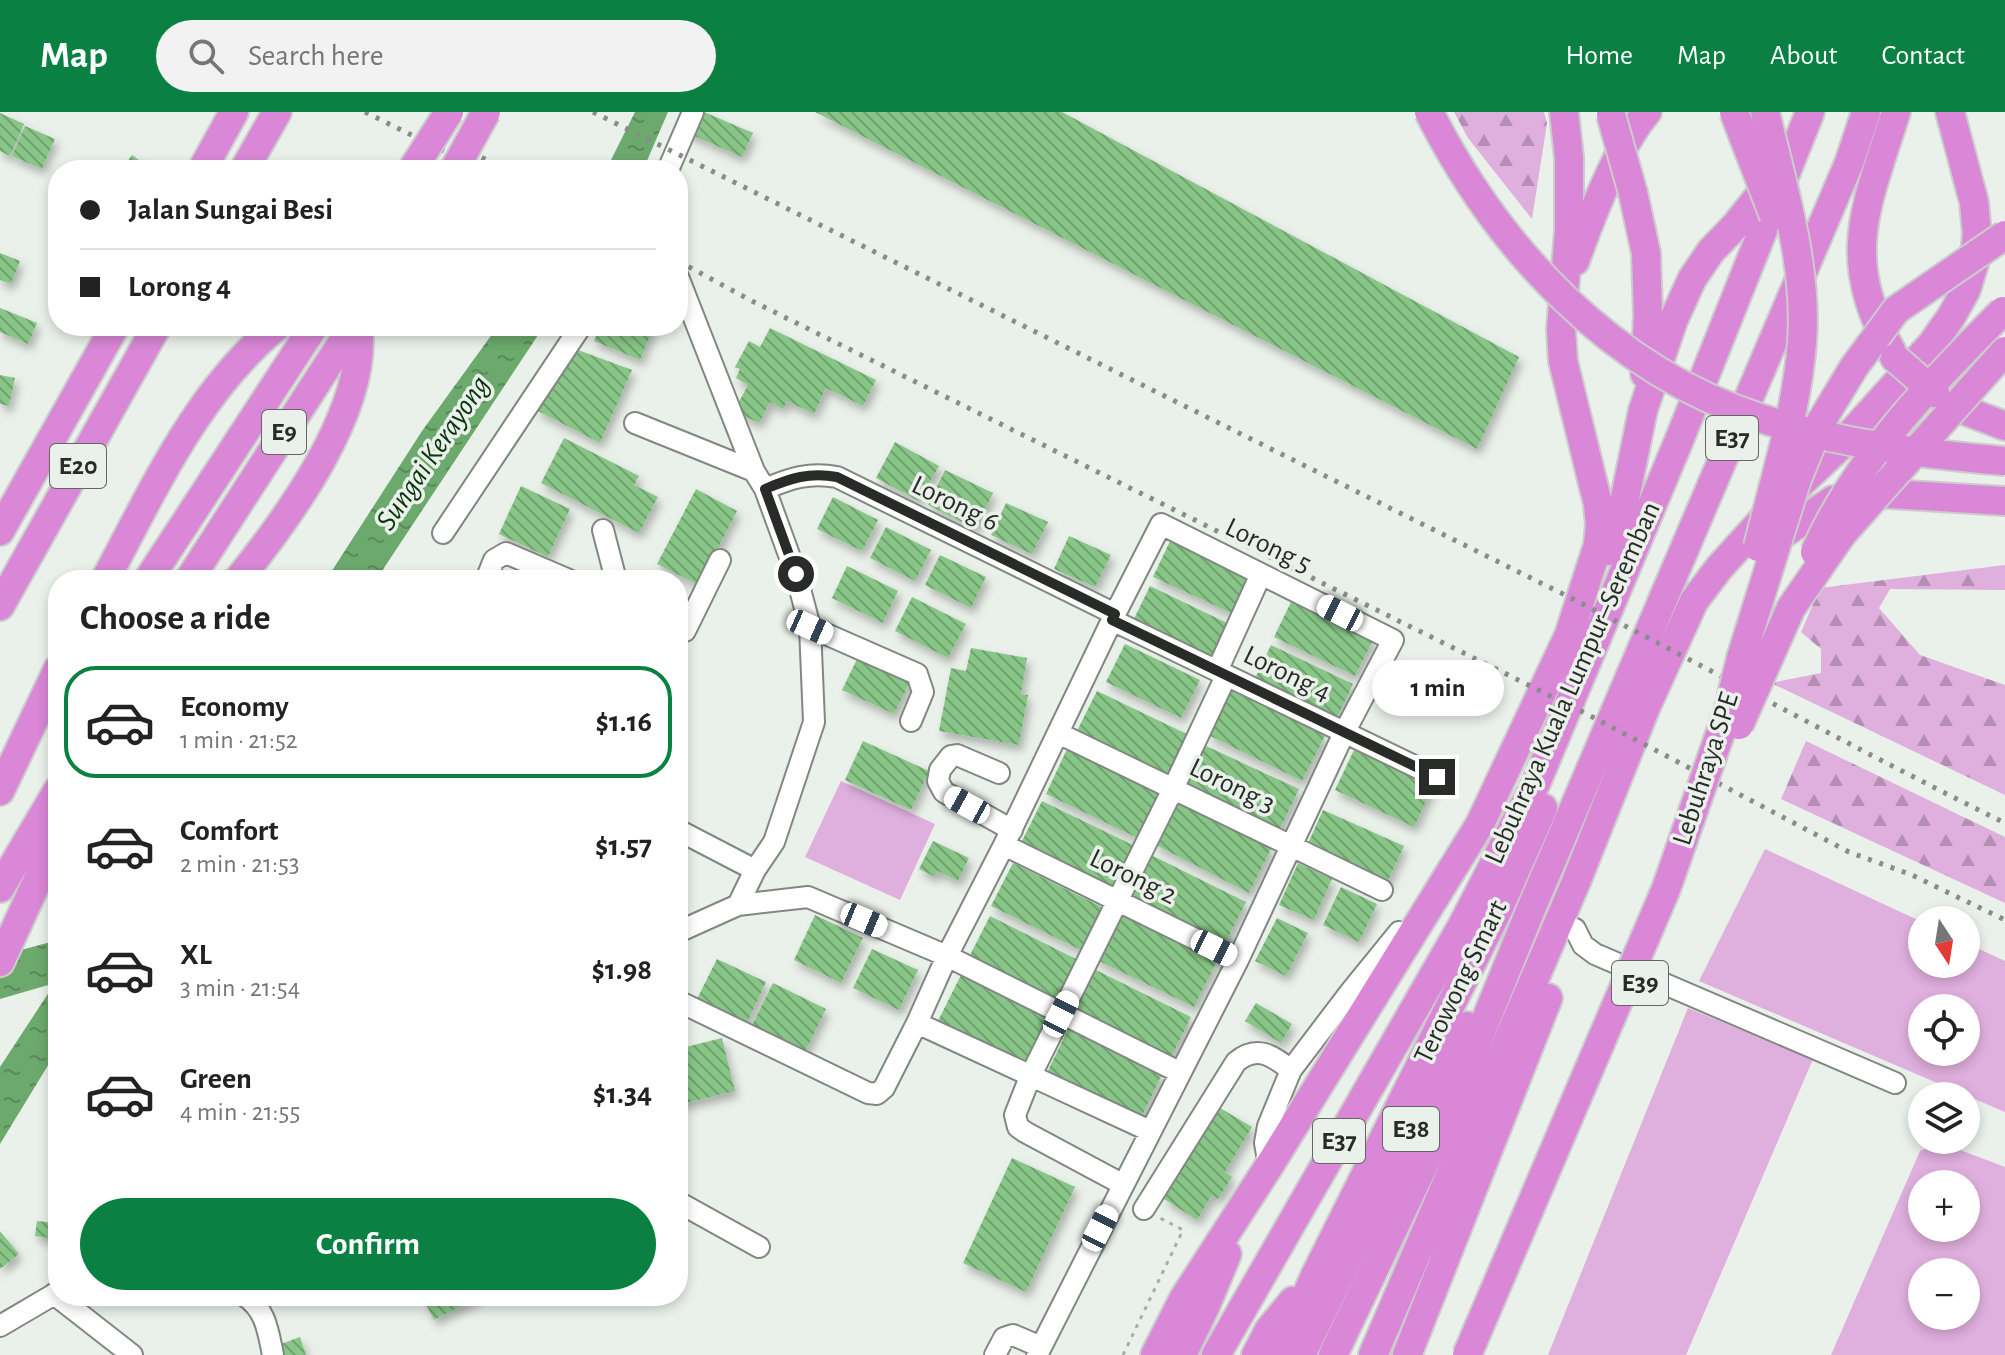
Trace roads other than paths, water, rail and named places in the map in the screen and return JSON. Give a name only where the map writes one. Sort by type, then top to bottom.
[{"type":"highway","points":[[208,160],[234,112]]},
{"type":"highway","points":[[250,160],[277,112]]},
{"type":"highway","points":[[418,160],[449,112]]},
{"type":"highway","points":[[460,160],[486,112]]},
{"type":"highway","points":[[1429,112],[1482,204],[1535,270],[1599,330],[1636,359],[1677,383],[1769,421],[1874,446],[2005,461]]},
{"type":"highway","points":[[1155,1355],[1184,1298],[1466,848],[1569,635],[1598,545],[1600,525],[1598,504],[1563,361],[1563,295],[1569,216],[1569,158],[1564,112]]},
{"type":"highway","points":[[1563,295],[1606,186],[1638,123],[1647,112]]},
{"type":"highway","points":[[1734,112],[1802,301]]},
{"type":"highway","points":[[1741,658],[1757,552],[1793,401],[1802,342],[1802,301],[1792,229],[1765,112]]},
{"type":"highway","name":"Lebuhraya Kuala Lumpur–Seremban","points":[[1216,1355],[1462,926],[1536,783],[1810,112]]},
{"type":"highway","name":"Lebuhraya Kuala Lumpur–Seremban","points":[[1333,1355],[1445,1120],[1531,909],[1849,163],[1866,112]]},
{"type":"highway","points":[[1849,163],[1876,129],[1882,112]]},
{"type":"highway","points":[[1896,112],[1865,212],[1861,268],[1870,307],[1895,358],[1935,393],[1961,409],[2005,426]]},
{"type":"highway","points":[[1373,1355],[1571,895],[1645,709],[1694,601],[1767,515],[1839,447],[1932,344],[1966,290],[1974,264],[1977,234],[1974,202],[1950,112]]},
{"type":"highway","points":[[1610,114],[1633,193],[1646,253],[1648,315],[1643,410]]},
{"type":"highway","points":[[1536,783],[1536,744],[1611,544],[1625,498],[1643,410],[1673,321],[1692,279],[1711,251],[1736,225],[1797,148]]},
{"type":"highway","name":"Lebuhraya SPE","points":[[1467,1355],[1666,889],[1728,711],[1741,658],[1797,479],[1819,425],[1854,367],[1896,310],[2005,235]]},
{"type":"highway","points":[[1791,608],[1831,516],[1878,448],[1949,365],[2005,308]]},
{"type":"highway","name":"E20","points":[[0,531],[109,336]]},
{"type":"highway","name":"E20","points":[[0,606],[151,336]]},
{"type":"highway","points":[[110,570],[188,428],[239,363],[267,336]]},
{"type":"highway","name":"E9","points":[[155,570],[308,336]]},
{"type":"highway","name":"E9","points":[[195,570],[349,336]]},
{"type":"highway","points":[[246,570],[289,515],[337,427],[352,395],[359,364],[357,336]]},
{"type":"highway","name":"Lebuhraya SPE","points":[[1481,1355],[1680,888],[1745,711],[1791,608],[1842,534],[2005,351]]},
{"type":"highway","points":[[1740,545],[1807,497],[1855,480],[1885,476],[2005,483]]},
{"type":"highway","points":[[1407,1355],[1575,929],[1711,603],[1735,571],[1833,500],[1874,493],[2005,501]]},
{"type":"highway","points":[[0,792],[48,690]]},
{"type":"highway","name":"Terowong Smart","points":[[1280,1355],[1315,1276],[1497,912],[1555,783],[1562,722]]},
{"type":"highway","points":[[0,792],[48,725]]},
{"type":"highway","points":[[0,888],[48,807]]},
{"type":"highway","points":[[0,962],[48,858]]},
{"type":"highway","name":"Terowong Smart","points":[[1301,1355],[1417,1116],[1531,909]]},
{"type":"highway","points":[[1182,1355],[1251,1193]]},
{"type":"highway","name":"Terowong Smart","points":[[1256,1355],[1269,1330],[1315,1276]]},
{"type":"street","points":[[672,160],[693,112]]},
{"type":"street","points":[[688,303],[754,471],[765,489],[796,574],[810,627],[814,722],[774,842],[755,870],[738,905]]},
{"type":"street","points":[[443,533],[574,336]]},
{"type":"street","points":[[635,423],[754,471]]},
{"type":"street","name":"Lorong 6","points":[[765,489],[799,475],[818,473],[837,477],[1113,617]]},
{"type":"street","name":"Lorong 5","points":[[1113,617],[1161,524],[1393,640],[1344,733]]},
{"type":"street","points":[[603,530],[613,570]]},
{"type":"street","points":[[490,570],[494,560],[506,553],[546,570]]},
{"type":"street","points":[[688,619],[720,560]]},
{"type":"street","points":[[1122,1184],[1018,1127],[1015,1115],[1030,1077],[1173,789],[1261,574]]},
{"type":"street","points":[[688,1006],[868,1093],[877,1094],[884,1088],[1113,617]]},
{"type":"street","name":"Lorong 4","points":[[1113,617],[1222,674],[1437,777]]},
{"type":"street","points":[[810,627],[917,674],[923,692],[911,721]]},
{"type":"street","name":"Lorong 3","points":[[1058,733],[1382,890]]},
{"type":"street","points":[[995,1355],[1004,1338],[1013,1335],[1039,1351],[1238,960],[1344,733]]},
{"type":"street","name":"Lorong 2","points":[[999,773],[957,755],[951,756],[940,770],[938,781],[944,792],[1008,838],[1118,901],[1238,960]]},
{"type":"street","points":[[688,835],[755,870]]},
{"type":"street","points":[[1269,1166],[1265,1143],[1268,1126],[1291,1070],[1351,991],[1388,949],[1433,884],[1466,848]]},
{"type":"street","points":[[688,928],[738,905],[808,897],[947,956],[1179,1072]]},
{"type":"street","points":[[1575,929],[1583,945],[1595,954],[1895,1083]]},
{"type":"street","points":[[917,1023],[1150,1131]]},
{"type":"street","points":[[1144,1209],[1236,1062],[1244,1055],[1263,1052],[1271,1054],[1291,1070]]},
{"type":"street","points":[[688,1208],[759,1247]]},
{"type":"street","points":[[0,1326],[48,1298]]},
{"type":"street","points":[[72,1306],[132,1355]]},
{"type":"street","points":[[257,1306],[266,1319],[273,1355]]},
{"type":"water","points":[[635,112],[668,112],[647,160],[611,160]]},
{"type":"water","name":"Sungai Kerayong","points":[[491,336],[537,336],[383,570],[332,570],[422,431]]},
{"type":"water","points":[[48,943],[48,985],[0,999],[0,979],[10,953]]},
{"type":"water","points":[[48,994],[48,1065],[0,1144],[0,1067]]},
{"type":"railway","points":[[365,112],[462,160]]},
{"type":"railway","points":[[593,112],[1565,595],[2005,823]]},
{"type":"railway","points":[[471,152],[487,160]]},
{"type":"railway","points":[[688,266],[752,301],[1583,712],[1849,852],[1912,875],[2005,920]]}]
